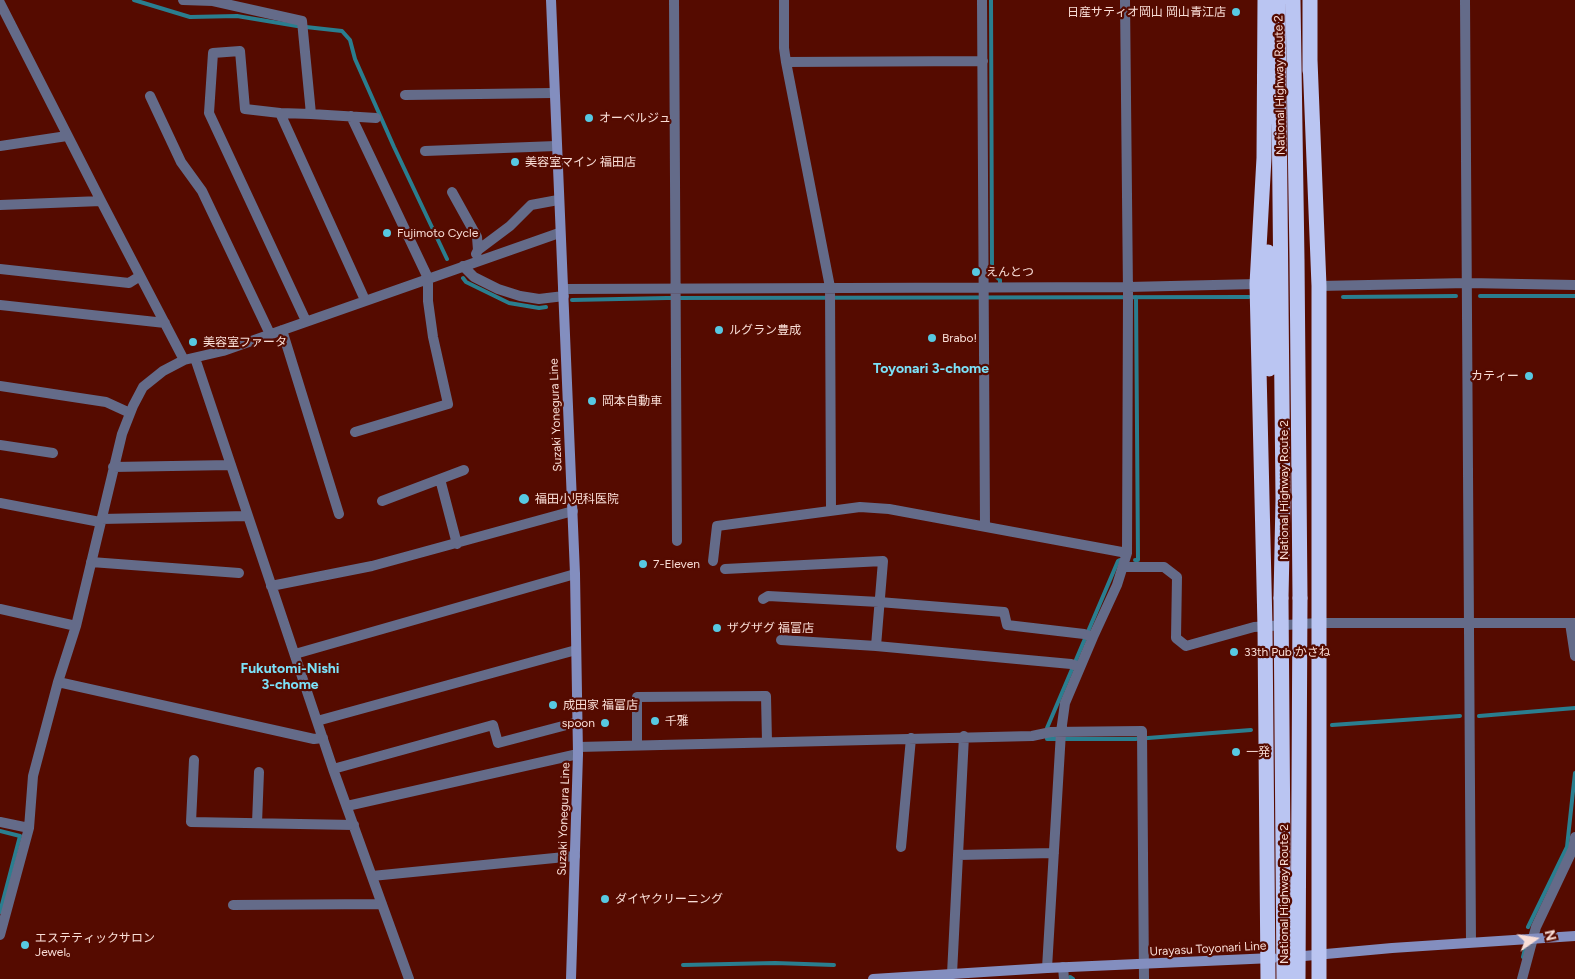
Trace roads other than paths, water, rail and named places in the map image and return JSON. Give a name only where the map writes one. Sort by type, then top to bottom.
[{"type":"highway","points":[[1265,0],[1264,158],[1257,284],[1265,627],[1268,979]]},
{"type":"highway","name":"National Highway Route 2","points":[[1278,0],[1284,979]]},
{"type":"highway","name":"National Highway Route 2","points":[[1293,0],[1300,598],[1298,979]]},
{"type":"highway","points":[[1297,259],[1308,236],[1310,0]]},
{"type":"highway","points":[[1310,60],[1319,286],[1320,979]]},
{"type":"highway","points":[[1264,158],[1268,222],[1270,405],[1282,499]]},
{"type":"main road","name":"Suzaki Yonegura Line","points":[[550,0],[575,574],[578,751],[571,979]]},
{"type":"main road","name":"Urayasu Toyonari Line","points":[[872,979],[1063,967],[1319,956],[1392,948],[1575,936]]},
{"type":"street","points":[[183,0],[213,2],[302,20],[311,114]]},
{"type":"street","points":[[674,0],[677,541]]},
{"type":"street","points":[[784,0],[784,48],[786,62],[830,294],[831,511]]},
{"type":"street","points":[[982,0],[985,526]]},
{"type":"street","points":[[1047,968],[1061,737],[1065,703],[1076,666],[1088,636],[1117,586],[1127,552],[1126,0]]},
{"type":"street","points":[[1465,0],[1471,942]]},
{"type":"street","points":[[0,3],[140,276],[165,323],[189,359],[231,465],[333,769],[409,979]]},
{"type":"street","points":[[306,321],[209,113],[213,53],[240,51],[245,109],[280,113],[376,118]]},
{"type":"street","points":[[786,62],[983,61]]},
{"type":"street","points":[[406,95],[553,93]]},
{"type":"street","points":[[150,96],[181,162],[202,191],[270,334]]},
{"type":"street","points":[[280,113],[365,300]]},
{"type":"street","points":[[351,116],[428,278],[428,301],[433,337],[448,404],[355,432]]},
{"type":"street","points":[[0,146],[67,136]]},
{"type":"street","points":[[425,151],[556,146]]},
{"type":"street","points":[[452,192],[477,237],[478,250]]},
{"type":"street","points":[[467,265],[478,250],[510,226],[531,205],[558,200]]},
{"type":"street","points":[[0,204],[101,201]]},
{"type":"street","points":[[0,935],[29,828],[34,776],[58,682],[76,626],[113,468],[122,434],[143,387],[163,371],[189,359],[223,351],[560,233]]},
{"type":"street","points":[[467,265],[474,276],[498,289],[520,296],[539,299],[563,293],[676,295],[984,293],[1000,287],[1128,294],[1257,284]]},
{"type":"street","points":[[0,269],[128,283],[140,276]]},
{"type":"street","points":[[1319,286],[1468,283],[1575,285]]},
{"type":"street","points":[[0,305],[165,323]]},
{"type":"street","points":[[282,330],[340,514]]},
{"type":"street","points":[[0,386],[106,402],[130,413]]},
{"type":"street","points":[[0,445],[53,454]]},
{"type":"street","points":[[113,468],[231,465]]},
{"type":"street","points":[[382,501],[464,470]]},
{"type":"street","points":[[440,479],[457,544]]},
{"type":"street","points":[[0,503],[101,520],[248,516]]},
{"type":"street","points":[[713,561],[717,526],[874,507],[1127,552]]},
{"type":"street","points":[[271,586],[372,566],[573,511]]},
{"type":"street","points":[[725,568],[883,561],[876,646]]},
{"type":"street","points":[[91,562],[239,573]]},
{"type":"street","points":[[1123,567],[1164,567],[1177,577],[1176,638],[1186,646],[1244,629],[1318,623],[1573,623],[1575,656]]},
{"type":"street","points":[[295,654],[575,574]]},
{"type":"street","points":[[763,599],[768,596],[879,602],[1004,612],[1006,625],[1088,636]]},
{"type":"street","points":[[0,609],[76,626]]},
{"type":"street","points":[[781,640],[876,646],[1076,666]]},
{"type":"street","points":[[318,721],[576,650]]},
{"type":"street","points":[[58,682],[314,739],[323,738]]},
{"type":"street","points":[[637,745],[637,697],[766,696],[767,742]]},
{"type":"street","points":[[333,769],[493,725],[498,742],[578,722]]},
{"type":"street","points":[[347,806],[578,751],[637,745],[964,736],[1032,736],[1048,733],[1061,737],[1142,731],[1144,979]]},
{"type":"street","points":[[952,974],[964,736]]},
{"type":"street","points":[[900,847],[911,738]]},
{"type":"street","points":[[194,760],[191,822],[354,825]]},
{"type":"street","points":[[257,823],[259,772]]},
{"type":"street","points":[[0,822],[29,828]]},
{"type":"street","points":[[1522,979],[1536,927],[1573,849],[1575,837]]},
{"type":"street","points":[[958,855],[1054,853]]},
{"type":"street","points":[[372,876],[575,856]]},
{"type":"street","points":[[233,906],[382,904]]},
{"type":"street","points":[[1063,967],[1064,979]]},
{"type":"waterway","points":[[134,0],[190,17],[237,16],[342,31],[350,40],[355,59],[447,259]]},
{"type":"waterway","points":[[991,0],[992,273],[1000,280],[1000,288]]},
{"type":"waterway","points":[[463,278],[466,282],[509,303],[539,308],[546,307]]},
{"type":"waterway","points":[[1343,297],[1456,296]]},
{"type":"waterway","points":[[1480,296],[1575,296]]},
{"type":"waterway","points":[[1135,560],[1138,560],[1136,297]]},
{"type":"waterway","points":[[572,300],[667,298],[1249,297]]},
{"type":"waterway","points":[[1120,560],[1047,728],[1047,739],[1135,739],[1251,730]]},
{"type":"waterway","points":[[1479,716],[1575,708]]},
{"type":"waterway","points":[[1332,725],[1460,716]]},
{"type":"waterway","points":[[1528,927],[1567,847],[1575,773]]},
{"type":"waterway","points":[[0,831],[20,836],[0,912]]},
{"type":"waterway","points":[[1523,957],[1525,949]]},
{"type":"waterway","points":[[683,965],[775,963],[834,965]]},
{"type":"place","name":"日産サティオ岡山 岡山青江店","points":[[1236,12]]},
{"type":"place","name":"オーベルジュ","points":[[589,118]]},
{"type":"place","name":"美容室マイン 福田店","points":[[515,162]]},
{"type":"place","name":"Fujimoto Cycle","points":[[387,233]]},
{"type":"place","name":"えんとつ","points":[[976,272]]},
{"type":"place","name":"ルグラン豊成","points":[[719,330]]},
{"type":"place","name":"Brabo!","points":[[932,338]]},
{"type":"place","name":"美容室ファータ","points":[[193,342]]},
{"type":"place","name":"カティー","points":[[1529,376]]},
{"type":"place","name":"岡本自動車","points":[[592,401]]},
{"type":"place","name":"福田小児科医院","points":[[524,499]]},
{"type":"place","name":"7-Eleven","points":[[643,564]]},
{"type":"place","name":"ザグザグ 福富店","points":[[717,628]]},
{"type":"place","name":"33th Pub かさね","points":[[1234,652]]},
{"type":"place","name":"成田家 福富店","points":[[553,705]]},
{"type":"place","name":"千雅","points":[[655,721]]},
{"type":"place","name":"spoon","points":[[605,723]]},
{"type":"place","name":"一発","points":[[1236,752]]},
{"type":"place","name":"ダイヤクリーニング","points":[[605,899]]},
{"type":"place","name":"エステティックサロン Jewel。","points":[[25,945]]},
{"type":"district","name":"Toyonari 3-chome","points":[[931,369]]},
{"type":"district","name":"Fukutomi-Nishi 3-chome","points":[[290,678]]}]
